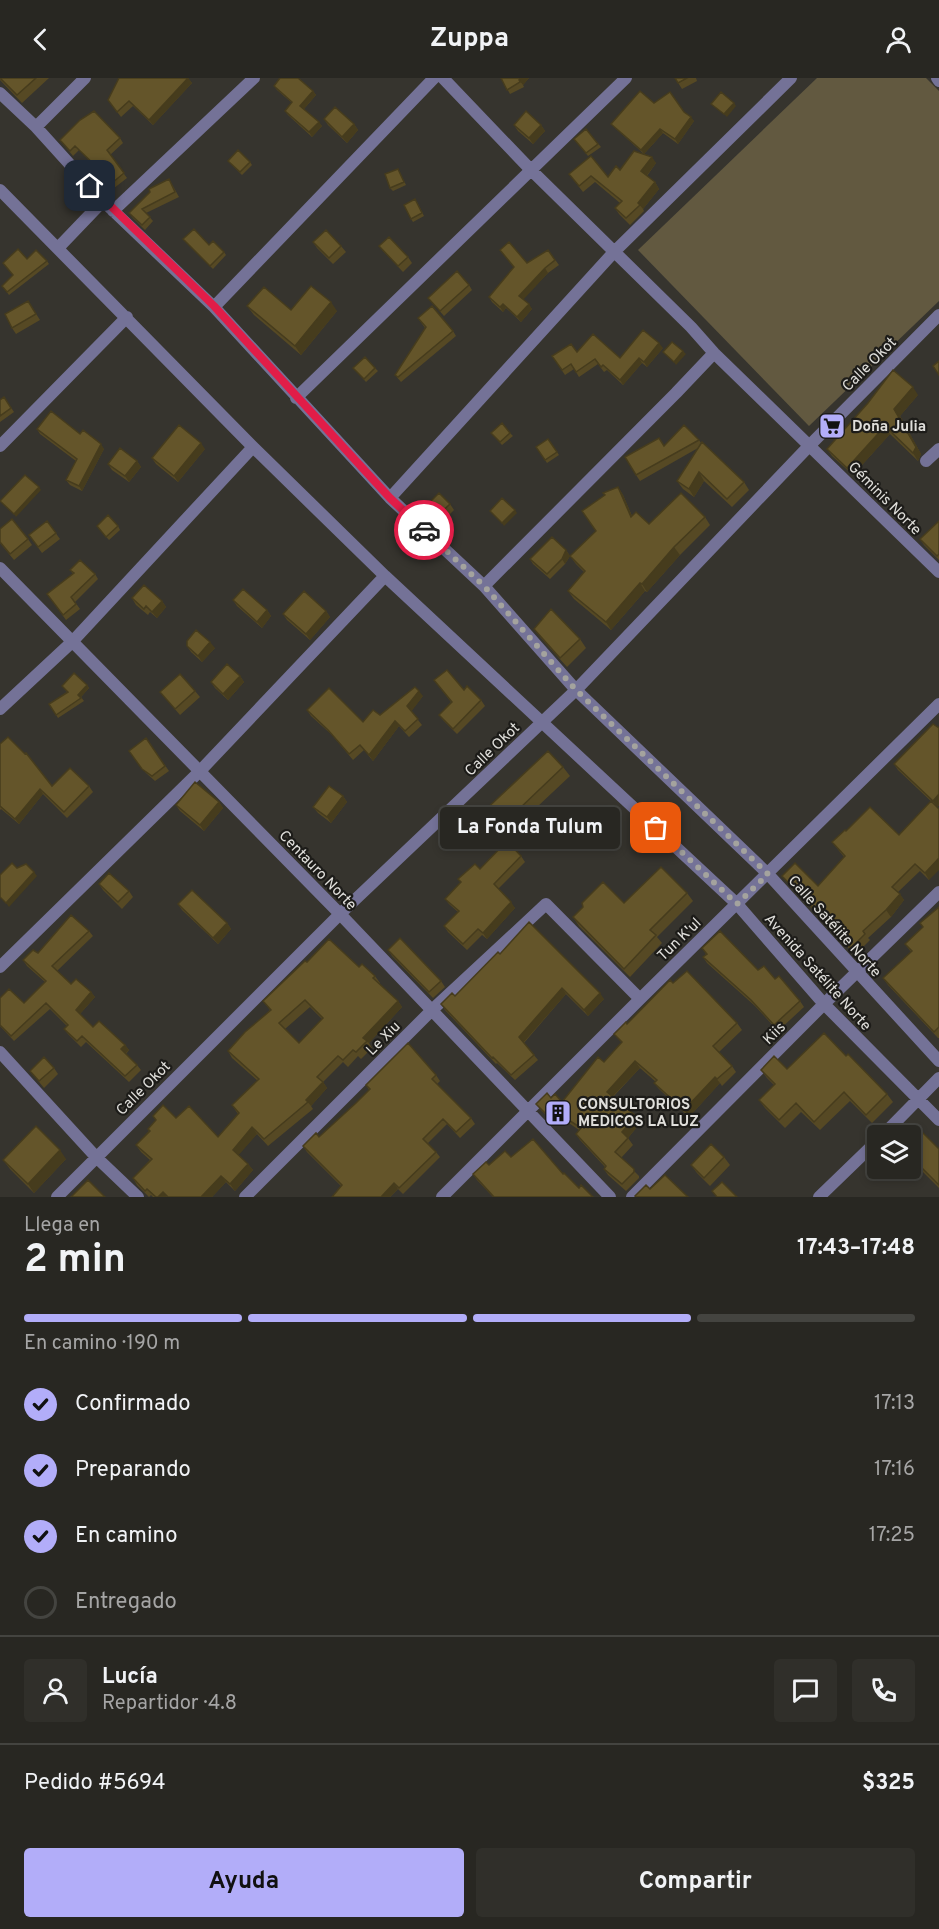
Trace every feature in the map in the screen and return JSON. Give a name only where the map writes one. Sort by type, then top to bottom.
[{"type":"street","points":[[36,127],[85,78]]},
{"type":"street","points":[[113,211],[254,78]]},
{"type":"street","points":[[214,306],[434,78]]},
{"type":"street","name":"Géminis Norte","points":[[443,78],[530,170],[939,572]]},
{"type":"street","points":[[296,398],[626,78]]},
{"type":"street","points":[[390,498],[615,252],[791,78]]},
{"type":"street","name":"Calle Satélite Norte","points":[[0,93],[36,127],[113,211],[214,306],[390,498],[484,586],[576,690],[768,874],[939,1061]]},
{"type":"street","name":"Avenida Satélite Norte","points":[[0,190],[253,447],[385,576],[737,904],[824,1004],[939,1120]]},
{"type":"street","points":[[58,248],[103,201]]},
{"type":"street","name":"Calle Okot","points":[[57,1197],[340,914],[576,690],[810,445],[939,315]]},
{"type":"street","points":[[0,446],[127,317]]},
{"type":"street","points":[[484,586],[714,353]]},
{"type":"street","points":[[0,709],[72,642],[253,447]]},
{"type":"street","points":[[926,461],[939,449]]},
{"type":"street","name":"Centauro Norte","points":[[0,568],[340,914],[526,1112],[610,1197]]},
{"type":"street","points":[[0,967],[200,771],[385,576]]},
{"type":"street","name":"Tun K'ul","points":[[442,1197],[939,704]]},
{"type":"street","name":"Kiis","points":[[632,1197],[939,892]]},
{"type":"street","name":"Le Xiu","points":[[245,1197],[432,1010],[546,904],[640,999]]},
{"type":"street","points":[[0,1053],[96,1156],[138,1197]]},
{"type":"street","points":[[892,1125],[939,1078]]},
{"type":"street","points":[[819,1197],[867,1151]]},
{"type":"shaded area","points":[[817,78],[926,78],[939,91],[939,301],[809,426],[638,250]]},
{"type":"building","points":[[0,78],[36,78],[17,95]]},
{"type":"building","points":[[119,78],[188,78],[149,120],[129,101],[117,112],[108,100]]},
{"type":"building","points":[[280,78],[298,78],[313,91],[300,106],[319,122],[309,132],[285,111],[292,102],[274,86]]},
{"type":"building","points":[[501,78],[521,78],[520,82],[507,90]]},
{"type":"building","points":[[675,78],[687,78],[678,83]]},
{"type":"building","points":[[640,91],[654,103],[670,92],[684,112],[691,117],[675,139],[660,129],[641,150],[611,124]]},
{"type":"building","points":[[721,92],[734,103],[724,114],[711,104]]},
{"type":"building","points":[[335,107],[354,124],[342,137],[324,119]]},
{"type":"building","points":[[94,111],[120,138],[107,150],[124,173],[106,188],[98,177],[103,173],[75,146],[70,151],[60,140],[80,120]]},
{"type":"building","points":[[526,111],[541,125],[529,138],[514,125]]},
{"type":"building","points":[[586,129],[598,144],[586,153],[574,139]]},
{"type":"building","points":[[238,150],[250,162],[240,172],[228,161]]},
{"type":"building","points":[[634,151],[652,157],[641,171],[655,182],[638,203],[640,205],[626,218],[615,208],[622,201],[591,176],[579,186],[569,174],[591,156],[608,177],[616,166],[620,170]]},
{"type":"building","points":[[398,169],[404,182],[390,188],[385,174]]},
{"type":"building","points":[[169,179],[175,192],[142,209],[150,217],[142,225],[129,213],[150,192],[149,189]]},
{"type":"building","points":[[415,199],[422,213],[411,219],[404,205]]},
{"type":"building","points":[[194,229],[209,245],[213,241],[224,252],[210,266],[183,239]]},
{"type":"building","points":[[326,230],[341,246],[329,258],[313,242]]},
{"type":"building","points":[[389,237],[408,257],[398,266],[379,246]]},
{"type":"building","points":[[509,242],[527,263],[548,250],[555,260],[519,296],[529,304],[517,317],[503,304],[500,307],[489,297],[514,267],[500,250]]},
{"type":"building","points":[[18,249],[27,259],[36,250],[47,261],[7,292],[2,286],[13,275],[3,263]]},
{"type":"building","points":[[457,271],[469,285],[440,311],[428,298]]},
{"type":"building","points":[[311,286],[331,302],[295,346],[247,306],[264,287],[291,310]]},
{"type":"building","points":[[28,301],[36,314],[12,328],[5,314]]},
{"type":"building","points":[[432,306],[453,331],[398,377],[395,375],[426,327],[418,318]]},
{"type":"building","points":[[643,330],[659,343],[644,362],[639,358],[620,380],[603,365],[601,367],[595,359],[576,372],[571,364],[562,370],[552,356],[571,344],[577,352],[593,334],[620,358]]},
{"type":"building","points":[[672,342],[683,351],[674,362],[663,352]]},
{"type":"building","points":[[365,357],[375,368],[364,379],[353,368]]},
{"type":"building","points":[[939,361],[939,375],[933,366]]},
{"type":"building","points":[[893,370],[913,387],[894,409],[916,447],[913,453],[885,426],[847,468],[827,449],[868,403]]},
{"type":"building","points":[[4,397],[11,408],[0,416],[0,400]]},
{"type":"building","points":[[51,411],[80,434],[83,430],[101,444],[79,486],[66,480],[77,459],[37,429]]},
{"type":"building","points":[[502,423],[510,433],[500,442],[491,433]]},
{"type":"building","points":[[179,425],[201,443],[174,476],[152,458]]},
{"type":"building","points":[[684,425],[699,440],[636,475],[625,457],[659,438],[664,446]]},
{"type":"building","points":[[548,439],[557,452],[545,460],[536,447]]},
{"type":"building","points":[[702,442],[744,482],[727,499],[699,472],[689,489],[677,481]]},
{"type":"building","points":[[120,448],[137,461],[125,476],[108,464]]},
{"type":"building","points":[[25,475],[39,487],[14,514],[0,501]]},
{"type":"building","points":[[618,487],[631,517],[636,512],[649,524],[681,493],[705,517],[674,547],[642,584],[640,583],[606,622],[568,591],[585,571],[570,556],[596,531],[582,511],[605,495],[603,493]]},
{"type":"building","points":[[439,493],[450,504],[431,522],[421,511]]},
{"type":"building","points":[[502,498],[515,510],[502,523],[490,511]]},
{"type":"building","points":[[108,515],[118,526],[106,537],[97,526]]},
{"type":"building","points":[[12,519],[28,539],[10,554],[0,542],[0,529]]},
{"type":"building","points":[[47,521],[56,533],[38,547],[29,535]]},
{"type":"building","points":[[939,521],[939,554],[937,556],[920,539]]},
{"type":"building","points":[[552,537],[566,550],[562,559],[547,574],[530,559]]},
{"type":"building","points":[[80,560],[95,574],[71,597],[76,604],[63,615],[47,594],[74,573],[70,570]]},
{"type":"building","points":[[144,585],[162,601],[152,612],[146,606],[144,609],[132,598]]},
{"type":"building","points":[[243,589],[267,610],[257,622],[233,600]]},
{"type":"building","points":[[304,591],[326,611],[306,634],[283,614]]},
{"type":"building","points":[[551,609],[580,639],[560,658],[534,629]]},
{"type":"building","points":[[196,630],[210,642],[198,656],[187,646],[187,641]]},
{"type":"building","points":[[227,664],[240,676],[223,694],[211,682]]},
{"type":"building","points":[[447,670],[464,690],[467,686],[481,700],[453,729],[439,715],[452,702],[434,680]]},
{"type":"building","points":[[74,673],[87,685],[78,695],[81,698],[56,715],[49,704],[68,692],[62,686]]},
{"type":"building","points":[[180,674],[195,691],[175,709],[160,692]]},
{"type":"building","points":[[415,687],[419,691],[407,706],[418,719],[405,731],[395,721],[369,755],[360,745],[349,754],[307,710],[329,688],[363,722],[373,710],[380,715]]},
{"type":"building","points":[[933,724],[939,728],[939,794],[933,801],[894,764]]},
{"type":"building","points":[[8,737],[26,753],[52,786],[70,768],[89,786],[64,812],[40,789],[15,819],[0,806],[0,744]]},
{"type":"building","points":[[146,738],[165,766],[152,776],[142,769],[129,751]]},
{"type":"building","points":[[548,751],[563,767],[497,830],[481,814]]},
{"type":"building","points":[[195,782],[219,802],[200,825],[176,805]]},
{"type":"building","points":[[329,786],[343,796],[327,817],[313,807]]},
{"type":"building","points":[[931,801],[939,809],[939,858],[925,873],[915,864],[892,887],[900,894],[863,931],[865,934],[851,948],[782,876],[795,863],[818,886],[845,856],[832,842],[870,807],[899,835]]},
{"type":"building","points":[[507,841],[521,856],[494,884],[511,902],[483,933],[478,929],[463,944],[444,926],[459,911],[445,899],[461,882],[458,879],[475,864],[480,869]]},
{"type":"building","points":[[12,863],[17,868],[26,864],[34,872],[6,903],[0,897],[0,875]]},
{"type":"building","points":[[661,867],[687,893],[650,930],[656,935],[624,969],[573,917],[583,907],[582,903],[603,882],[624,903]]},
{"type":"building","points":[[109,873],[129,891],[118,902],[99,884]]},
{"type":"building","points":[[192,890],[227,923],[213,938],[178,904]]},
{"type":"building","points":[[939,907],[939,1027],[934,1032],[883,978],[912,951],[905,944],[923,927],[920,923]]},
{"type":"building","points":[[71,915],[89,931],[52,966],[71,984],[76,979],[91,992],[76,1010],[93,1027],[99,1021],[125,1045],[121,1049],[137,1065],[125,1076],[82,1036],[77,1041],[64,1029],[68,1025],[46,1003],[11,1036],[0,1025],[0,998],[9,989],[24,1003],[46,981],[23,960],[33,950],[38,953]]},
{"type":"building","points":[[529,922],[600,993],[584,1010],[562,988],[519,1037],[534,1055],[511,1075],[441,1004],[452,993],[455,996],[498,952],[500,954]]},
{"type":"building","points":[[720,931],[758,970],[764,966],[775,979],[779,976],[800,1001],[774,1025],[751,1000],[703,957],[707,954],[702,948]]},
{"type":"building","points":[[400,938],[441,981],[429,992],[388,950]]},
{"type":"building","points":[[329,939],[359,967],[362,964],[375,976],[373,978],[398,1001],[363,1038],[367,1041],[356,1052],[353,1050],[343,1060],[338,1056],[317,1077],[323,1082],[306,1100],[308,1102],[264,1139],[252,1127],[233,1150],[248,1164],[230,1184],[221,1176],[201,1197],[168,1197],[163,1192],[156,1197],[147,1189],[145,1191],[133,1178],[152,1159],[136,1145],[150,1131],[148,1129],[156,1120],[153,1116],[163,1105],[176,1118],[189,1106],[218,1137],[239,1113],[232,1105],[259,1079],[228,1051],[245,1032],[271,1010],[263,1001],[305,961],[307,962]],"holes":[[[305,1000],[323,1018],[299,1043],[279,1023]]]},
{"type":"building","points":[[687,971],[737,1023],[713,1046],[732,1066],[717,1079],[715,1077],[684,1110],[654,1083],[657,1080],[635,1061],[607,1092],[636,1116],[622,1132],[628,1138],[615,1152],[634,1169],[634,1172],[622,1184],[604,1169],[606,1166],[576,1134],[581,1128],[558,1113],[551,1119],[536,1104],[547,1093],[551,1098],[555,1094],[562,1102],[598,1057],[604,1062],[622,1042],[614,1034],[626,1022],[627,1024],[670,980],[673,983]]},
{"type":"building","points":[[824,1033],[887,1094],[866,1115],[844,1092],[814,1122],[796,1103],[779,1120],[759,1100],[775,1084],[761,1070],[774,1056],[787,1069]]},
{"type":"building","points":[[408,1043],[436,1075],[432,1079],[471,1118],[456,1132],[443,1119],[423,1139],[436,1152],[399,1188],[394,1183],[381,1197],[332,1197],[342,1185],[303,1146],[316,1133],[319,1137],[356,1103],[370,1089],[366,1085]]},
{"type":"building","points":[[44,1057],[54,1068],[39,1081],[30,1071]]},
{"type":"building","points":[[36,1126],[60,1150],[28,1184],[3,1160]]},
{"type":"building","points":[[921,1131],[939,1149],[939,1185],[921,1167]]},
{"type":"building","points":[[533,1139],[563,1174],[579,1188],[581,1185],[593,1197],[494,1197],[473,1174],[486,1162],[489,1165],[505,1151],[511,1157]]},
{"type":"building","points":[[711,1144],[724,1157],[704,1178],[691,1165]]},
{"type":"building","points":[[665,1175],[688,1197],[635,1196],[646,1185],[650,1189]]},
{"type":"building","points":[[88,1180],[105,1197],[71,1197]]},
{"type":"building","points":[[722,1182],[737,1197],[717,1197],[712,1191]]},
{"type":"way so far","points":[[424,530],[484,586],[576,690],[768,874],[737,904],[656,828]]},
{"type":"place","name":"Doña Julia","points":[[832,426]]},
{"type":"place","name":"La Fonda Tulum","points":[[656,828]]},
{"type":"place","name":"CONSULTORIOS MEDICOS LA LUZ","points":[[558,1113]]},
{"type":"route","points":[[90,186],[214,306],[296,398],[390,498],[424,530]]}]
